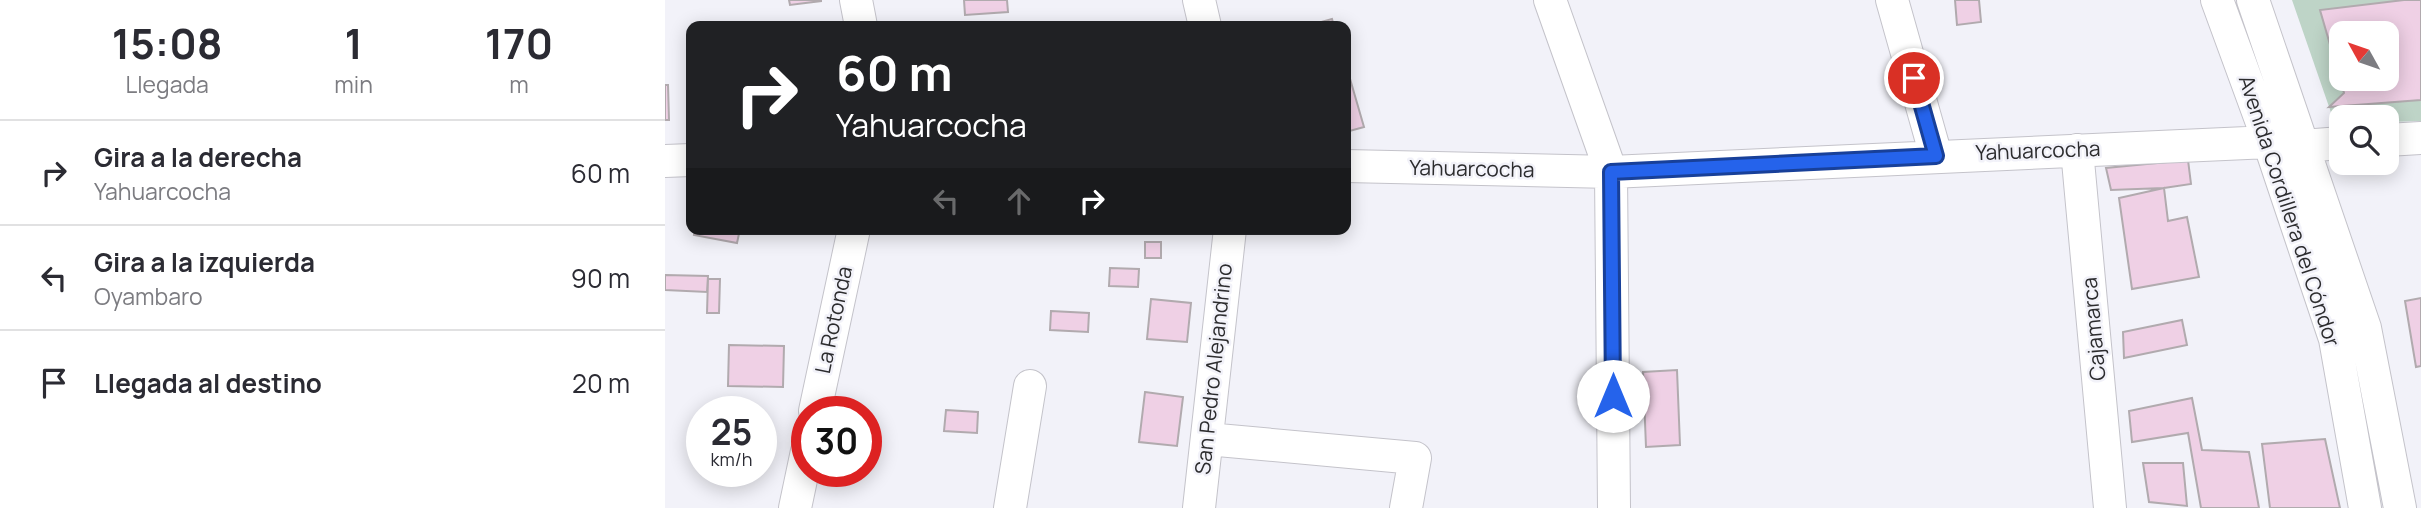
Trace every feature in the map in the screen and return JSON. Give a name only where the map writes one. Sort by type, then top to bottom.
[{"type":"street","points":[[856,0],[860,21]]},
{"type":"street","points":[[1199,0],[1204,21]]},
{"type":"street","points":[[1551,0],[1611,172],[1613,508]]},
{"type":"street","points":[[1892,0],[1936,156]]},
{"type":"street","name":"Avenida Cordillera del Cóndor","points":[[2217,0],[2269,142],[2335,338],[2365,508]]},
{"type":"street","name":"Avenida Cordillera del Cóndor","points":[[2253,0],[2365,328],[2400,508]]},
{"type":"street","points":[[2399,139],[2421,138]]},
{"type":"street","name":"Yahuarcocha","points":[[1351,166],[1611,172],[2269,142]]},
{"type":"street","points":[[2302,146],[2329,144]]},
{"type":"street","name":"Cajamarca","points":[[2077,150],[2109,508]]},
{"type":"street","points":[[665,161],[686,160]]},
{"type":"street","name":"La Rotonda","points":[[818,396],[852,235]]},
{"type":"street","name":"San Pedro Alejandrino","points":[[1199,508],[1229,235]]},
{"type":"street","points":[[1010,508],[1030,386]]},
{"type":"street","points":[[1207,439],[1415,458],[1406,508]]},
{"type":"street","points":[[795,508],[799,487]]},
{"type":"green space","points":[[2292,0],[2421,0],[2421,121],[2399,122],[2399,105],[2329,107]]},
{"type":"building","points":[[789,0],[821,0],[821,1],[790,5]]},
{"type":"building","points":[[964,0],[1007,0],[1008,12],[965,15]]},
{"type":"building","points":[[1955,0],[1979,0],[1981,22],[1957,25]]},
{"type":"building","points":[[2421,0],[2421,100],[2331,105],[2343,91],[2399,91],[2399,21],[2329,21],[2329,41],[2320,10]]},
{"type":"building","points":[[1351,82],[1364,127],[1351,131]]},
{"type":"building","points":[[665,85],[668,85],[669,120],[665,120]]},
{"type":"building","points":[[2188,160],[2191,184],[2111,190],[2106,168]]},
{"type":"building","points":[[2164,188],[2168,221],[2187,217],[2199,277],[2132,289],[2119,198]]},
{"type":"building","points":[[694,235],[739,235],[737,243]]},
{"type":"building","points":[[1145,242],[1161,242],[1161,258],[1145,258]]},
{"type":"building","points":[[1110,268],[1139,269],[1138,287],[1109,286]]},
{"type":"building","points":[[665,275],[708,276],[707,292],[665,290]]},
{"type":"building","points":[[708,279],[720,279],[719,313],[707,313]]},
{"type":"building","points":[[2421,298],[2421,366],[2416,367],[2405,301]]},
{"type":"building","points":[[1151,299],[1191,303],[1187,342],[1147,339]]},
{"type":"building","points":[[1051,311],[1089,313],[1088,332],[1050,330]]},
{"type":"building","points":[[2182,320],[2187,345],[2124,358],[2123,332]]},
{"type":"building","points":[[729,345],[784,346],[783,387],[728,386]]},
{"type":"building","points":[[1677,370],[1680,445],[1646,447],[1643,372]]},
{"type":"building","points":[[1145,392],[1183,397],[1177,446],[1139,442]]},
{"type":"building","points":[[2192,398],[2202,450],[2249,452],[2259,508],[2201,508],[2188,433],[2132,442],[2129,411]]},
{"type":"building","points":[[946,410],[978,412],[977,433],[944,431]]},
{"type":"building","points":[[2325,439],[2340,508],[2270,508],[2262,444]]},
{"type":"building","points":[[2143,463],[2183,463],[2187,506],[2149,502]]},
{"type":"route","points":[[1613,396],[1611,172],[1936,156],[1914,78]]}]
